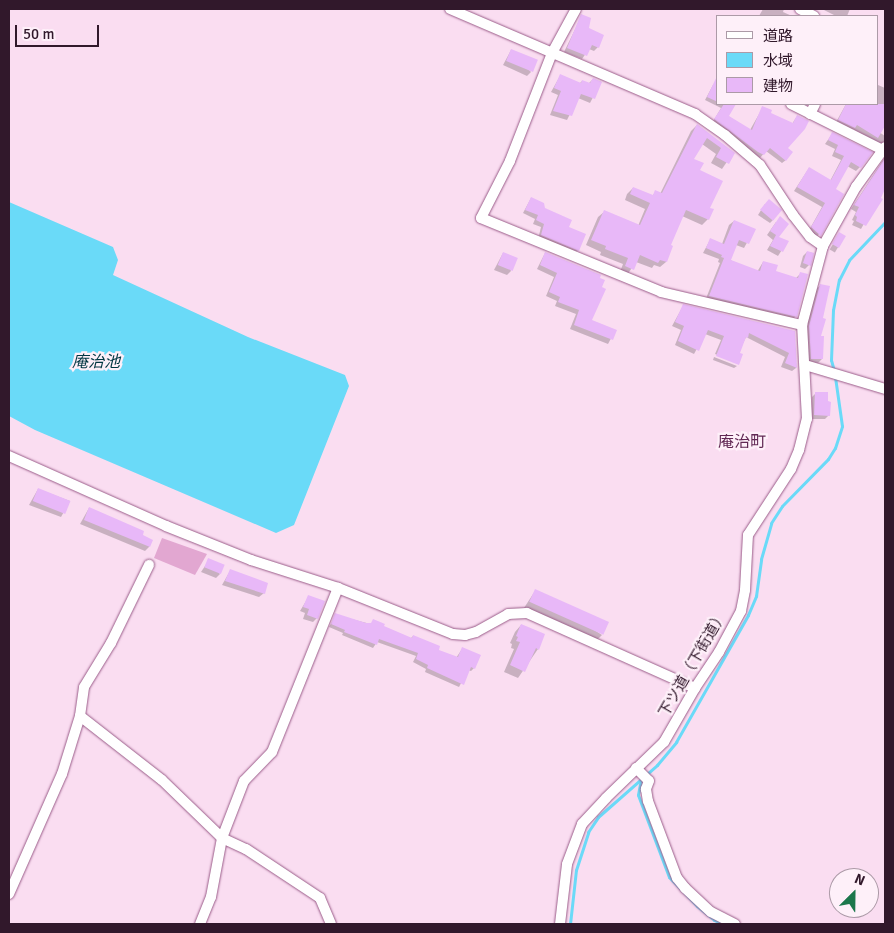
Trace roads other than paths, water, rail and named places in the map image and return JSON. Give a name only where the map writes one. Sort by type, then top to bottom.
[{"type":"street","points":[[450,9],[694,114],[725,135],[760,165],[793,215],[810,236],[823,246]]},
{"type":"street","points":[[576,9],[552,53],[510,161],[481,218],[661,292],[802,326]]},
{"type":"street","points":[[799,9],[812,15]]},
{"type":"street","points":[[793,105],[884,148]]},
{"type":"street","points":[[810,114],[814,105]]},
{"type":"street","name":"下ツ道（下街道）","points":[[560,924],[567,864],[582,824],[664,742],[695,688],[719,652],[741,611],[745,590],[748,535],[791,469],[799,450],[807,419],[806,365],[802,349],[802,326],[823,246],[856,187],[884,148]]},
{"type":"street","points":[[806,365],[885,389]]},
{"type":"street","points":[[9,456],[157,522],[251,560],[338,588],[453,634],[465,635],[476,632],[508,614],[527,613],[695,688]]},
{"type":"street","points":[[9,894],[62,774],[80,716],[84,687],[111,643],[149,565]]},
{"type":"street","points":[[200,924],[210,897],[222,838],[244,781],[272,752],[338,588]]},
{"type":"street","points":[[80,716],[162,780],[222,838],[246,849],[320,898],[331,924]]},
{"type":"street","points":[[636,768],[649,781],[646,789],[648,800],[677,878],[711,912],[735,924]]},
{"type":"water","name":"庵治池","points":[[9,202],[113,247],[118,260],[113,275],[248,337],[345,375],[349,386],[294,525],[276,533],[35,430],[9,416]]},
{"type":"waterway","points":[[834,371],[831,360],[833,310],[839,280],[849,260],[885,222]]},
{"type":"waterway","points":[[570,924],[576,870],[588,832],[598,817],[657,765],[676,742],[748,615],[756,596],[761,559],[771,523],[782,506],[828,459],[835,448],[842,426],[835,377]]},
{"type":"waterway","points":[[641,779],[638,795],[669,877],[697,906],[714,920],[723,924]]},
{"type":"district","name":"庵治町","points":[[742,442]]}]
